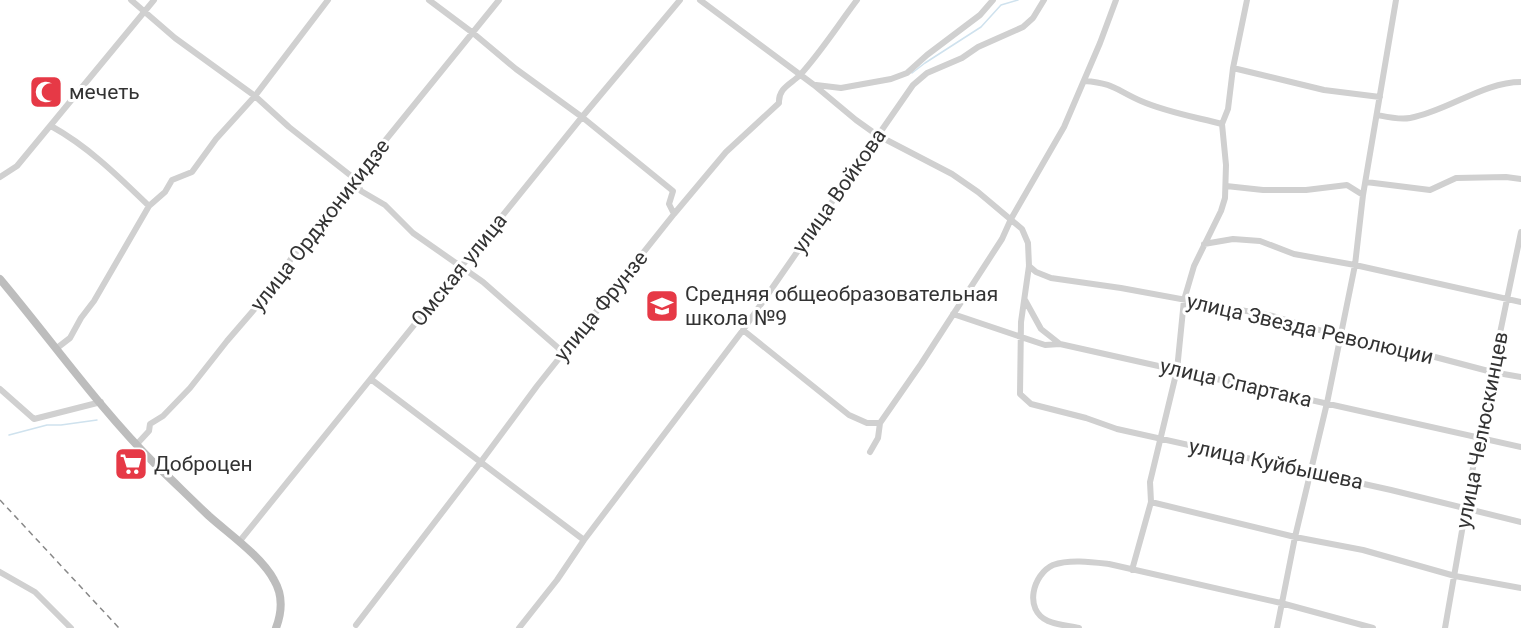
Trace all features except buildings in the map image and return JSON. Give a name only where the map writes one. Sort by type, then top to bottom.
[{"type":"street","points":[[131,0],[175,38],[255,96],[289,127],[355,179],[361,191],[385,205],[413,233],[483,282],[564,353]]},
{"type":"street","points":[[0,177],[17,166],[154,0]]},
{"type":"street","points":[[57,348],[70,338],[81,318],[94,302],[149,206],[165,192],[172,180],[192,172],[216,139],[255,96],[328,0]]},
{"type":"street","points":[[429,0],[674,191],[669,204],[674,214]]},
{"type":"street","name":"улица Орджоникидзе","points":[[137,444],[149,431],[150,424],[163,416],[189,388],[265,297],[293,256],[499,0]]},
{"type":"street","name":"Омская улица","points":[[239,542],[582,117],[680,0]]},
{"type":"street","points":[[700,0],[877,135],[952,174],[978,192],[1022,229],[1028,243],[1029,266],[1021,322],[1022,337]]},
{"type":"street","name":"улица Фрунзе","points":[[356,625],[537,386],[674,214],[726,152],[779,103],[778,96],[781,91],[800,75],[857,0]]},
{"type":"street","points":[[814,85],[841,88],[891,79],[907,73],[980,15],[993,0]]},
{"type":"street","name":"улица Войкова","points":[[519,628],[743,330],[913,85],[927,73],[1023,27],[1033,18],[1044,0]]},
{"type":"street","points":[[870,452],[878,438],[880,423],[1002,239],[1011,219],[1047,158],[1084,81],[1116,0]]},
{"type":"street","points":[[1132,570],[1151,502],[1150,482],[1177,370],[1184,300],[1194,266],[1221,212],[1226,186],[1222,124],[1228,109],[1233,68],[1247,0]]},
{"type":"street","points":[[1277,628],[1355,265],[1363,195],[1396,0]]},
{"type":"street","points":[[1233,68],[1324,90],[1380,97]]},
{"type":"street","points":[[1084,81],[1113,85],[1141,101],[1166,110],[1222,124]]},
{"type":"street","points":[[1377,115],[1408,118],[1462,100],[1500,84],[1521,82]]},
{"type":"street","points":[[51,126],[71,137],[104,163],[149,206]]},
{"type":"street","points":[[1366,182],[1430,190],[1456,178],[1521,179]]},
{"type":"street","points":[[1226,186],[1263,190],[1306,190],[1347,185],[1363,195]]},
{"type":"street","name":"улица Челюскинцев","points":[[1445,628],[1478,439],[1521,232]]},
{"type":"street","points":[[1204,244],[1233,239],[1260,241],[1294,254],[1355,265],[1521,303]]},
{"type":"street","name":"улица Звезда Революции","points":[[1029,266],[1051,278],[1273,316],[1340,336],[1397,347],[1492,372],[1521,377]]},
{"type":"street","points":[[0,279],[137,444],[200,507],[262,563],[274,580],[280,599],[281,616],[276,628]]},
{"type":"street","points":[[1024,299],[1041,329],[1060,344]]},
{"type":"street","name":"улица Спартака","points":[[953,314],[1044,345],[1060,344],[1521,447]]},
{"type":"street","points":[[743,330],[849,415],[867,423],[880,423]]},
{"type":"street","name":"улица Куйбышева","points":[[1022,337],[1020,394],[1031,405],[1086,418],[1117,429],[1391,490],[1521,522]]},
{"type":"street","points":[[372,380],[584,540]]},
{"type":"street","points":[[0,389],[34,419],[101,402]]},
{"type":"street","points":[[1151,502],[1295,537],[1363,550],[1455,576],[1521,588]]},
{"type":"street","points":[[1080,628],[1047,621],[1038,613],[1034,604],[1034,588],[1042,574],[1056,564],[1086,562],[1132,570],[1281,603],[1373,628]]},
{"type":"street","points":[[0,572],[35,592],[71,628]]},
{"type":"waterway","points":[[912,73],[981,27],[1001,5],[1018,0]]},
{"type":"waterway","points":[[9,435],[47,425],[97,420]]},
{"type":"railway","points":[[0,500],[119,628]]},
{"type":"place","name":"мечеть","points":[[46,92]]},
{"type":"place","name":"Средняя общеобразовательная школа №9","points":[[662,306]]},
{"type":"place","name":"Доброцен","points":[[131,464]]}]
